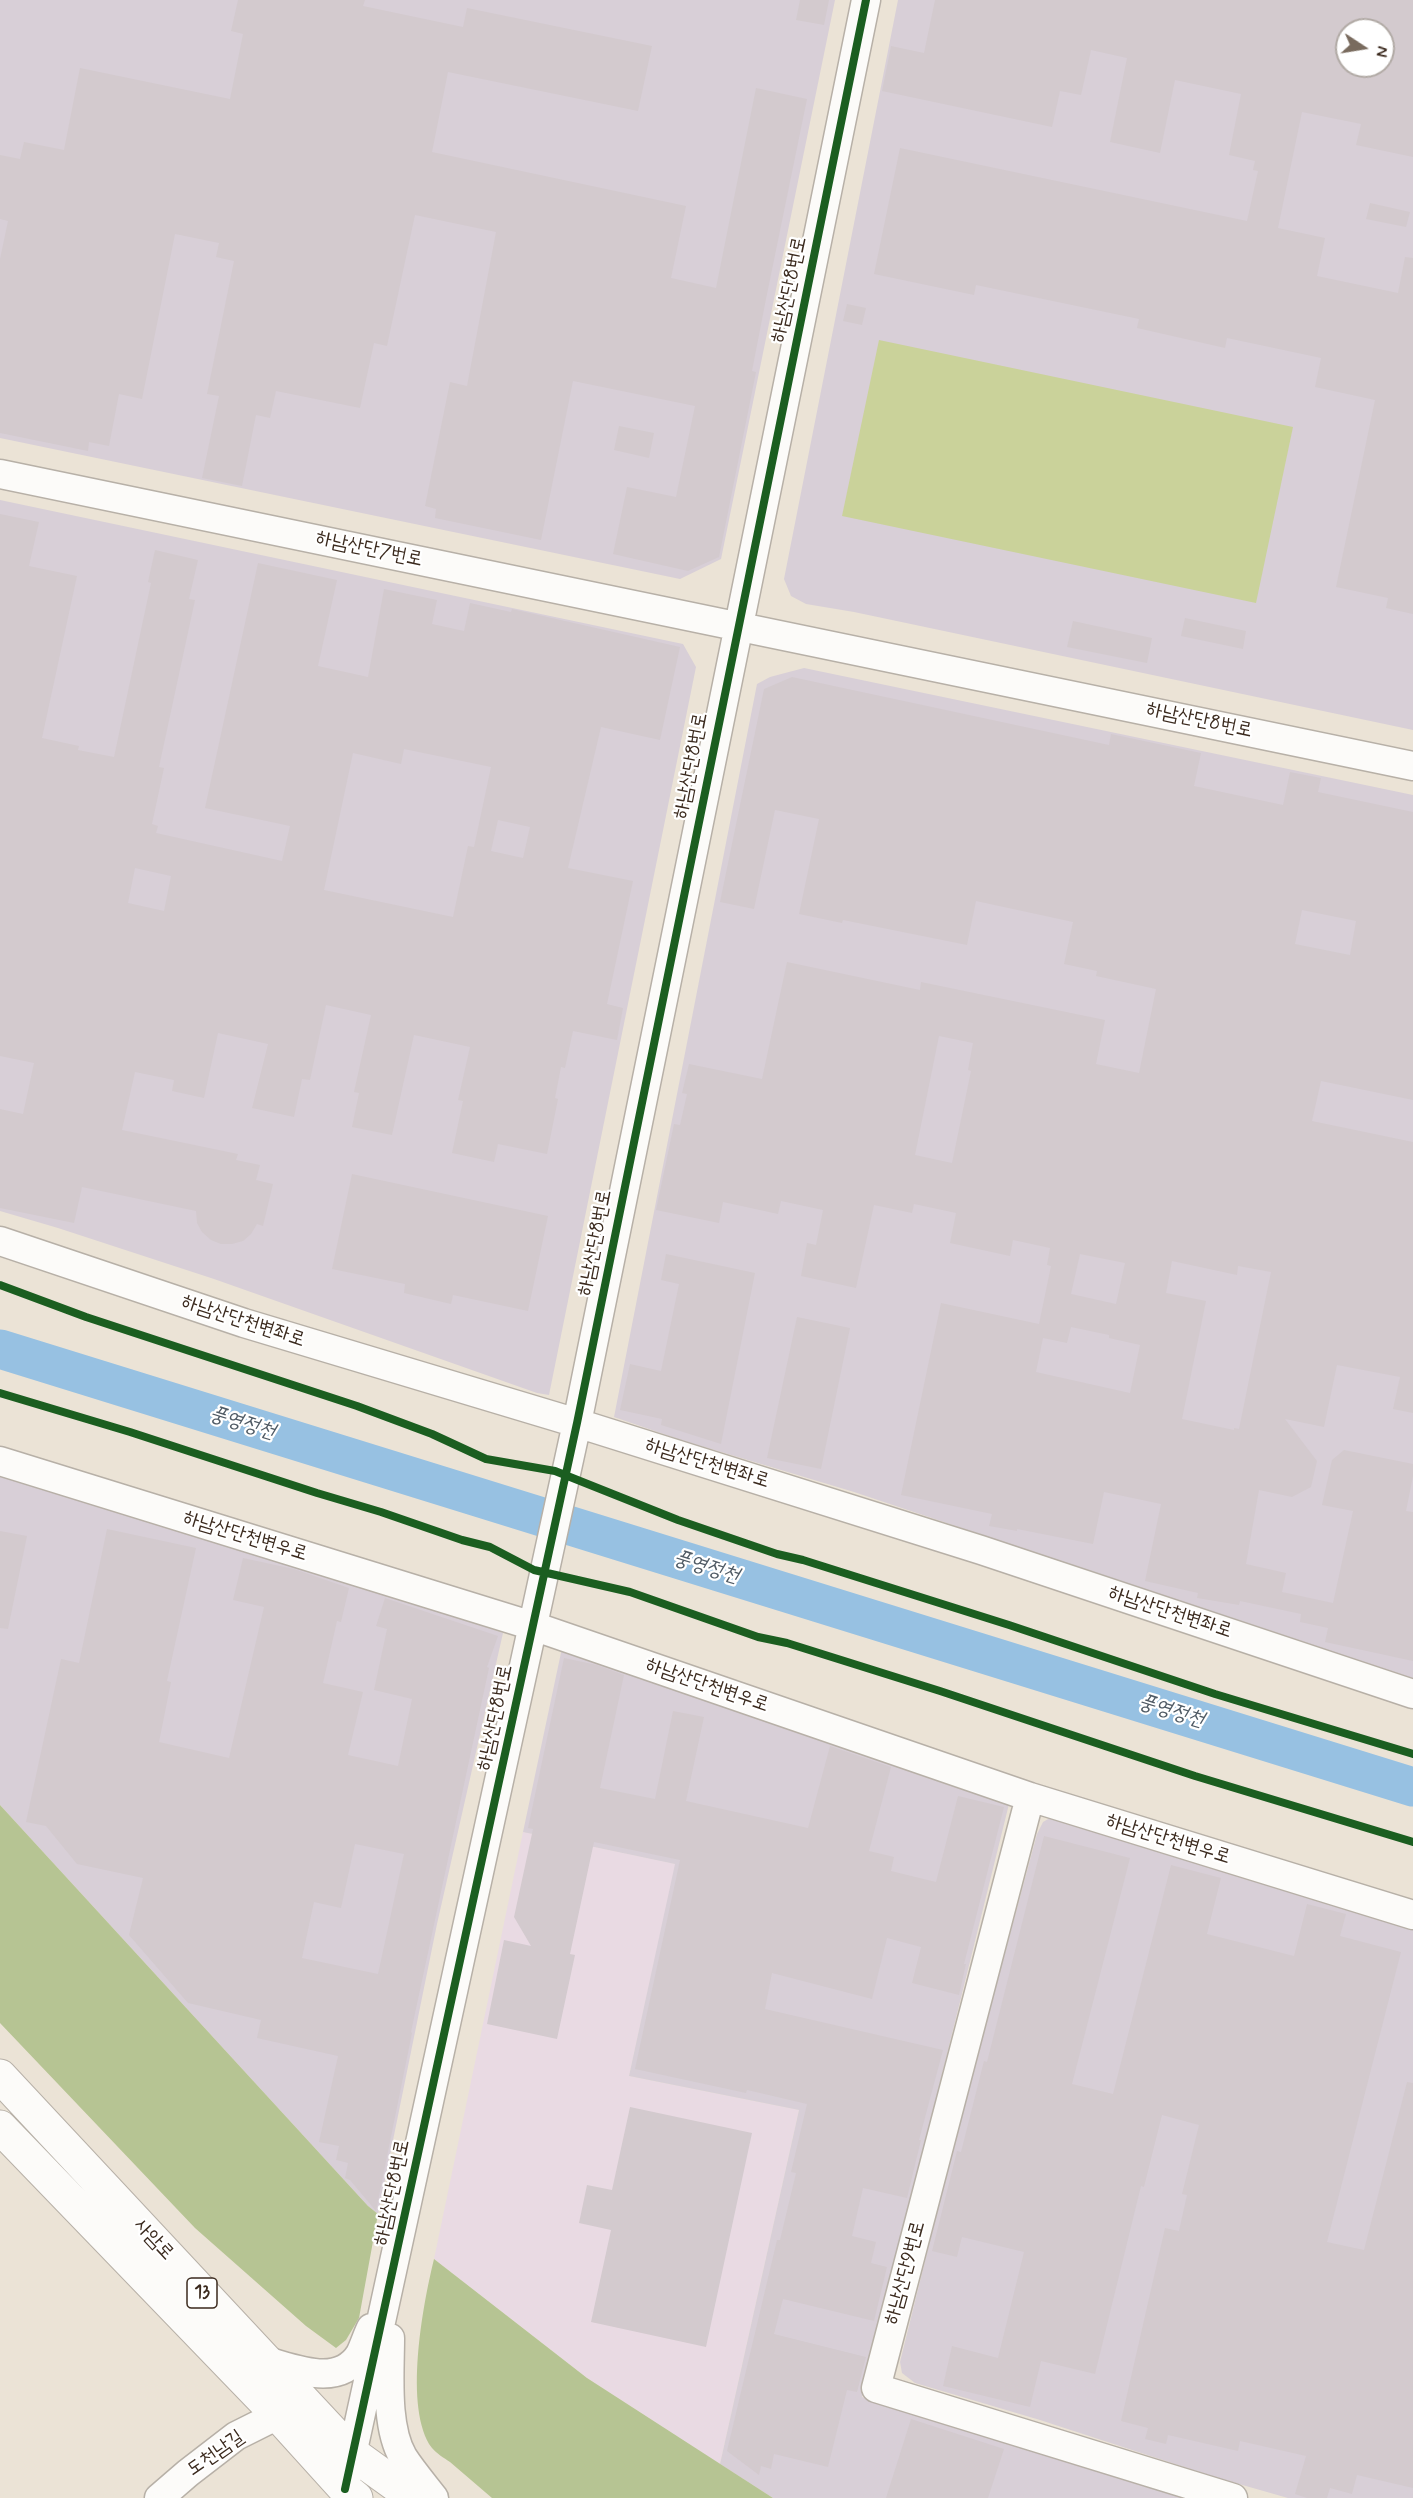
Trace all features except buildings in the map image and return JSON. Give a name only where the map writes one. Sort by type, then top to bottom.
[{"type":"main road","name":"사암로","points":[[0,2076],[353,2454],[414,2498]]},
{"type":"main road","name":"사암로","points":[[0,2127],[278,2415],[350,2494]]},
{"type":"street","name":"하남산단8번로","points":[[350,2494],[353,2454],[575,1432],[866,0]]},
{"type":"street","name":"하남산단7번로","points":[[0,474],[738,625]]},
{"type":"street","name":"하남산단8번로","points":[[738,625],[1413,766]]},
{"type":"street","name":"하남산단천변좌로","points":[[0,1241],[575,1432],[981,1550],[1413,1694]]},
{"type":"street","name":"하남산단천변우로","points":[[0,1461],[535,1618],[1030,1797],[1413,1915]]},
{"type":"street","name":"하남산단9번로","points":[[1030,1797],[876,2388],[1233,2498]]},
{"type":"street","points":[[266,2361],[324,2374],[337,2373],[348,2367],[359,2354],[391,2279]]},
{"type":"street","points":[[391,2279],[390,2390],[394,2433],[403,2456],[434,2498]]},
{"type":"street","name":"도천남길","points":[[159,2498],[236,2436],[278,2415]]},
{"type":"shaded area","points":[[0,0],[835,0],[721,559],[680,579],[0,438]]},
{"type":"shaded area","points":[[898,0],[1413,0],[1413,730],[854,612],[806,604],[791,596],[784,579]]},
{"type":"shaded area","points":[[0,500],[683,644],[696,667],[549,1395],[537,1393],[214,1279],[0,1211]]},
{"type":"shaded area","points":[[804,668],[1413,795],[1413,1679],[854,1492],[678,1439],[614,1417],[757,684],[770,677]]},
{"type":"shaded area","points":[[0,1472],[378,1589],[503,1633],[437,1924],[378,2214],[368,2206],[0,1805]]},
{"type":"shaded area","points":[[562,1648],[959,1779],[961,1789],[1009,1804],[862,2397],[1184,2498],[773,2498],[720,2464],[799,2110],[629,2076],[675,1864],[523,1832]]},
{"type":"shaded area","points":[[1050,1818],[1413,1927],[1413,2498],[1288,2498],[915,2383],[902,2373],[900,2362],[962,2112],[1037,1834],[1043,1822]]},
{"type":"shaded area","points":[[523,1832],[676,1864],[629,2076],[799,2110],[720,2464],[587,2378],[434,2259]]},
{"type":"green space","points":[[879,340],[1293,427],[1256,603],[842,516]]},
{"type":"green space","points":[[0,1805],[368,2206],[378,2214],[359,2318],[346,2340],[336,2348],[306,2326],[195,2228],[0,2023]]},
{"type":"green space","points":[[434,2259],[587,2378],[773,2498],[492,2498],[434,2450],[423,2431],[417,2383],[418,2356],[425,2302]]},
{"type":"waterway","name":"풍영정천","points":[[0,1349],[1413,1787]]},
{"type":"cycle path","points":[[345,2489],[577,1423],[866,0]]},
{"type":"cycle path","points":[[0,1285],[86,1317],[357,1406],[432,1434],[486,1459],[555,1471],[678,1520],[777,1554],[803,1560],[1009,1625],[1215,1694],[1413,1754]]},
{"type":"cycle path","points":[[0,1393],[490,1547],[534,1570],[630,1592],[758,1637],[787,1643],[1195,1776],[1413,1842]]}]
